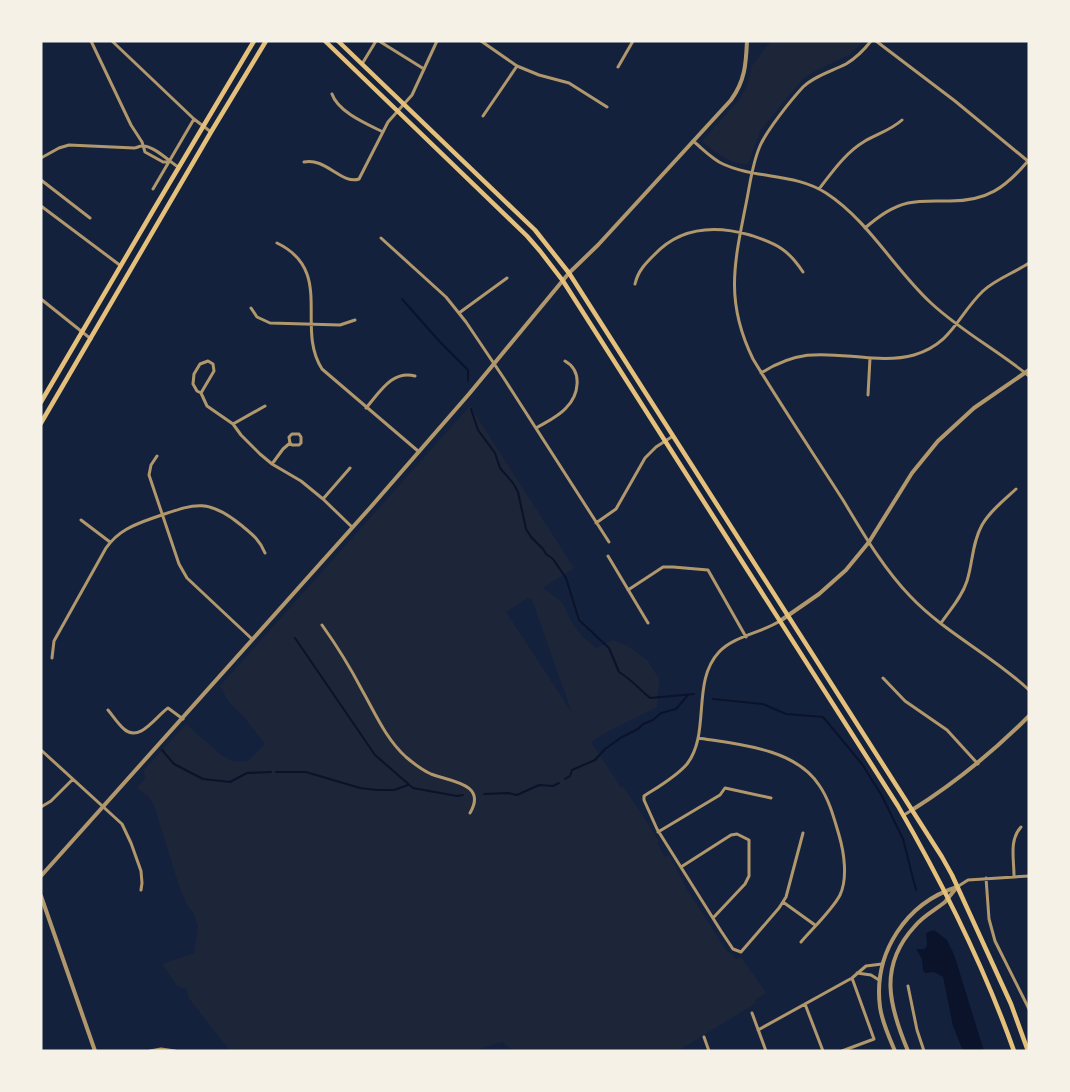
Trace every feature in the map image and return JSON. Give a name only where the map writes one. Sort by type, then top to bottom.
[{"type":"main road","points":[[41,402],[254,41]]},
{"type":"main road","points":[[41,423],[266,41]]},
{"type":"main road","points":[[325,41],[527,236],[563,281],[904,815],[973,950],[1014,1051]]},
{"type":"main road","points":[[338,41],[535,230],[570,273],[942,857],[1011,1004],[1028,1051]]},
{"type":"street","points":[[91,41],[131,125],[142,142],[145,152],[163,162],[169,162],[178,167]]},
{"type":"street","points":[[112,41],[194,119],[211,132]]},
{"type":"street","points":[[362,64],[378,41],[424,69]]},
{"type":"street","points":[[304,162],[319,162],[352,180],[362,177],[388,122],[412,95],[437,41]]},
{"type":"street","points":[[481,41],[518,66],[539,75],[570,84],[607,107]]},
{"type":"street","points":[[618,67],[634,41]]},
{"type":"street","points":[[41,876],[469,394],[570,273],[731,100],[741,85],[746,67],[747,41]]},
{"type":"street","points":[[871,41],[857,56],[847,63],[814,78],[802,88],[765,136],[752,172],[733,276],[738,319],[747,347],[761,373],[869,542],[897,582],[923,609],[941,624],[1006,669],[1029,690]]},
{"type":"street","points":[[865,228],[888,211],[907,203],[964,201],[983,197],[1009,182],[1028,161],[955,101],[876,41]]},
{"type":"street","points":[[118,46],[120,42]]},
{"type":"street","points":[[483,116],[518,66]]},
{"type":"street","points":[[332,94],[341,108],[383,132]]},
{"type":"street","points":[[154,189],[194,119]]},
{"type":"street","points":[[819,189],[836,166],[854,149],[872,137],[892,128],[902,120]]},
{"type":"street","points":[[693,141],[723,164],[797,181],[819,189],[836,201],[865,228],[917,289],[957,325],[1029,376]]},
{"type":"street","points":[[41,158],[69,145],[134,148],[142,146]]},
{"type":"street","points":[[41,180],[90,218]]},
{"type":"street","points":[[41,206],[120,266]]},
{"type":"street","points":[[635,284],[644,264],[659,249],[676,237],[705,229],[740,232],[765,240],[790,255],[803,272]]},
{"type":"street","points":[[381,238],[446,297],[459,313],[494,363],[609,542]]},
{"type":"street","points":[[277,243],[294,254],[308,275],[312,292],[312,345],[322,369],[418,451]]},
{"type":"street","points":[[761,373],[785,360],[806,354],[901,358],[921,353],[945,338],[984,291],[1029,263]]},
{"type":"street","points":[[459,313],[508,278]]},
{"type":"street","points":[[41,299],[90,339]]},
{"type":"street","points":[[251,308],[257,317],[266,322],[340,325],[355,320]]},
{"type":"street","points":[[868,396],[870,358]]},
{"type":"street","points":[[201,393],[214,371],[213,364],[208,361],[201,363],[194,374],[193,384],[211,410],[234,424],[251,446],[272,464],[296,477],[323,499],[352,527]]},
{"type":"street","points":[[536,428],[562,412],[574,396],[577,376],[572,367],[565,361]]},
{"type":"street","points":[[803,833],[793,872],[780,908],[741,952],[733,948],[658,832],[644,796],[686,765],[693,753],[698,738],[710,666],[723,648],[780,620],[819,594],[833,582],[846,570],[869,542],[899,492],[938,441],[974,408],[1029,370]]},
{"type":"street","points":[[366,408],[393,378],[404,374],[415,376]]},
{"type":"street","points":[[234,424],[265,406]]},
{"type":"street","points":[[292,434],[299,434],[301,443],[295,446],[290,443],[289,437],[292,434]]},
{"type":"street","points":[[596,523],[616,509],[645,458],[656,447],[673,436]]},
{"type":"street","points":[[272,464],[290,443]]},
{"type":"street","points":[[157,456],[151,465],[149,475],[179,564],[187,578],[252,639]]},
{"type":"street","points":[[323,499],[350,468]]},
{"type":"street","points":[[941,624],[964,589],[970,570],[973,547],[981,527],[993,511],[1016,489]]},
{"type":"street","points":[[52,658],[54,641],[110,542],[131,526],[195,505],[210,506],[226,513],[256,538],[261,543],[265,553]]},
{"type":"street","points":[[81,520],[110,542]]},
{"type":"street","points":[[608,556],[648,623]]},
{"type":"street","points":[[628,590],[663,568],[673,566],[708,570],[746,637]]},
{"type":"street","points":[[322,625],[346,660],[382,727],[396,746],[410,761],[427,772],[467,786],[474,799],[474,806],[470,813]]},
{"type":"street","points":[[883,678],[905,701],[947,730],[978,764]]},
{"type":"street","points":[[108,710],[125,730],[132,733],[145,729],[168,708],[182,718]]},
{"type":"street","points":[[904,815],[978,764],[1029,716]]},
{"type":"street","points":[[698,738],[772,752],[793,762],[819,784],[832,815],[842,848],[843,888],[839,897],[801,942]]},
{"type":"street","points":[[41,750],[122,824],[141,870],[141,890]]},
{"type":"street","points":[[41,807],[51,801],[73,779]]},
{"type":"street","points":[[658,832],[720,795],[726,788],[770,798]]},
{"type":"street","points":[[1014,876],[1013,841],[1022,827]]},
{"type":"street","points":[[681,867],[731,835],[737,834],[750,840],[749,876],[745,884],[713,918]]},
{"type":"street","points":[[895,1051],[882,1014],[879,980],[882,964],[891,941],[908,917],[944,891],[957,887],[968,880],[1029,876]]},
{"type":"street","points":[[986,878],[991,930],[1029,1009]]},
{"type":"street","points":[[908,1051],[891,1006],[890,980],[895,958],[900,946],[916,925],[948,898],[957,887]]},
{"type":"street","points":[[41,896],[94,1051]]},
{"type":"street","points":[[783,902],[815,925]]},
{"type":"street","points":[[758,1030],[852,978],[866,966],[882,964]]},
{"type":"street","points":[[857,973],[871,975],[879,980]]},
{"type":"street","points":[[842,1051],[874,1039],[852,978]]},
{"type":"street","points":[[908,986],[916,1030],[924,1051]]},
{"type":"street","points":[[805,1004],[823,1051]]},
{"type":"street","points":[[752,1013],[766,1051]]},
{"type":"street","points":[[704,1037],[709,1051]]},
{"type":"street","points":[[150,1051],[175,1051]]},
{"type":"shaded area","points":[[771,41],[864,41],[849,55],[805,77],[760,131],[748,164],[735,162],[718,153],[702,141],[739,100],[747,86],[752,66]]},
{"type":"shaded area","points":[[470,406],[574,568],[543,588],[562,602],[572,623],[582,636],[596,648],[613,640],[628,646],[648,661],[659,679],[657,707],[591,742],[659,841],[657,843],[665,857],[669,855],[688,891],[728,953],[731,953],[736,959],[741,957],[766,993],[755,1000],[756,1003],[678,1051],[514,1051],[502,1042],[474,1051],[230,1051],[188,997],[187,989],[177,986],[162,964],[194,953],[198,926],[194,914],[186,903],[179,886],[155,808],[149,797],[137,788],[145,778],[144,770],[186,724],[220,754],[232,761],[248,761],[265,744],[244,717],[228,701],[220,686]],"holes":[[[528,598],[532,600],[572,713],[506,612]]]},
{"type":"shaded area","points":[[934,930],[947,940],[954,954],[984,1051],[963,1051],[953,1026],[943,977],[934,972],[926,973],[923,971],[922,959],[916,949],[924,949],[927,946],[926,933]]},
{"type":"waterway","points":[[402,299],[468,370],[468,381]]},
{"type":"waterway","points":[[471,409],[478,430],[495,453],[500,468],[518,492],[526,529],[546,554],[553,559],[566,578],[579,620],[609,648],[619,672],[650,698],[694,694]]},
{"type":"waterway","points":[[295,638],[375,755],[413,788],[457,796],[463,795]]},
{"type":"waterway","points":[[565,779],[570,776],[572,770],[595,760],[605,749],[622,737],[653,720],[661,713],[676,709],[688,695]]},
{"type":"waterway","points":[[713,699],[763,704],[786,714],[823,717],[862,764],[882,796],[903,839],[916,890]]},
{"type":"waterway","points":[[162,750],[174,764],[203,779],[230,782],[247,773],[271,772]]},
{"type":"waterway","points":[[276,772],[306,772],[360,788],[377,790],[394,790],[408,785]]},
{"type":"waterway","points":[[484,794],[508,793],[517,795],[539,785],[553,786],[559,783]]}]
